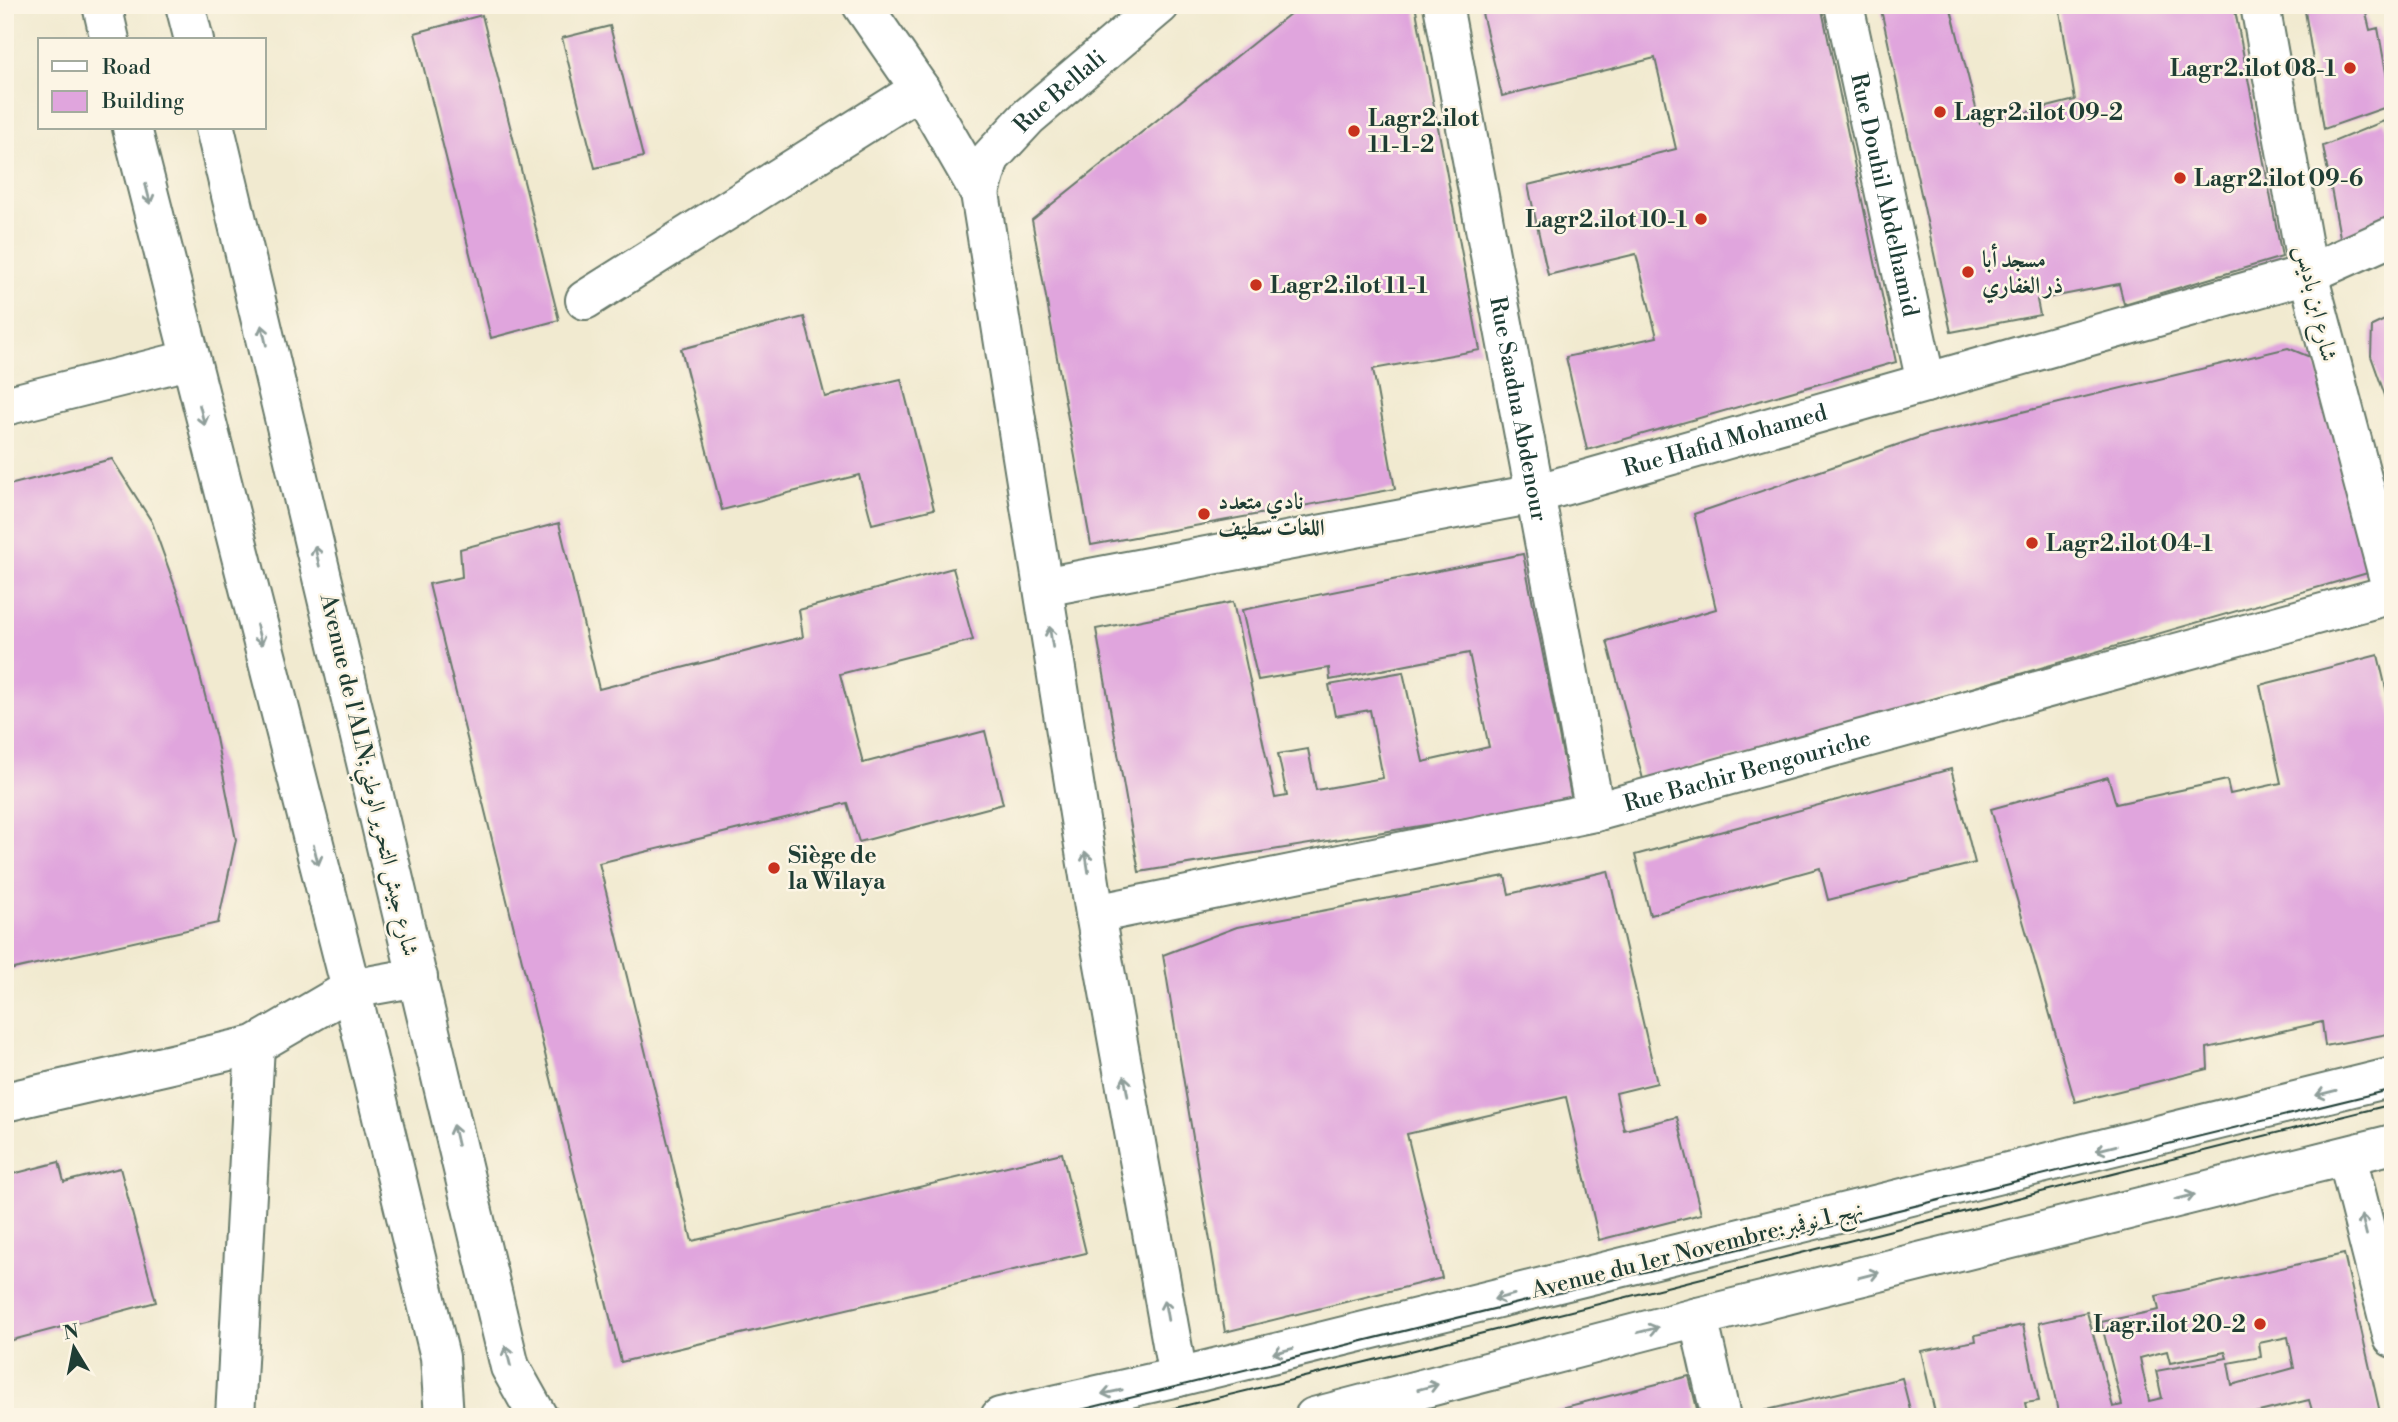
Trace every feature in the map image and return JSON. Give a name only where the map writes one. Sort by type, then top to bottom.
[{"type":"street","points":[[102,5],[110,38]]},
{"type":"street","points":[[185,5],[193,38]]},
{"type":"street","points":[[862,5],[920,89],[980,193],[1095,914],[1178,1377]]},
{"type":"street","name":"Rue Saadna Abdenour","points":[[1443,5],[1595,812]]},
{"type":"street","name":"Rue Douhil Abdelhamid","points":[[1844,5],[1926,383]]},
{"type":"street","name":"شارع ابن باديس","points":[[2260,5],[2308,274],[2392,595]]},
{"type":"street","name":"Rue Bellali","points":[[980,193],[990,158],[1028,117],[1143,11]]},
{"type":"street","points":[[585,300],[920,89]]},
{"type":"street","points":[[132,130],[188,359],[351,989],[440,1357],[444,1417]]},
{"type":"street","name":"Avenue de l'ALN;شارع جيش التحرير الوطني","points":[[215,130],[510,1367],[538,1417]]},
{"type":"street","name":"Rue Hafid Mohamed","points":[[1043,587],[1535,494],[2308,274],[2393,236]]},
{"type":"street","points":[[5,407],[188,359]]},
{"type":"street","name":"Rue Bachir Bengouriche","points":[[1095,914],[1595,812],[2392,595]]},
{"type":"street","points":[[5,1102],[255,1045],[351,989],[418,977]]},
{"type":"street","points":[[235,1417],[255,1045]]},
{"type":"street","name":"Avenue du 1er Novembre;نهج 1 نوفمبر","points":[[1000,1417],[1178,1377],[2393,1077]]},
{"type":"street","points":[[1314,1417],[1698,1317],[2393,1144]]},
{"type":"street","points":[[2347,1157],[2393,1338]]},
{"type":"street","points":[[1698,1317],[1721,1417]]},
{"type":"building","name":"Lagr2.ilot 11-1","points":[[1301,5],[1415,5],[1480,350],[1373,369],[1395,489],[1091,545],[1032,220]]},
{"type":"building","name":"Lagr2.ilot 10-1","points":[[1480,5],[1821,5],[1896,362],[1587,450],[1566,357],[1657,337],[1636,254],[1548,275],[1528,185],[1676,149],[1655,58],[1502,96]]},
{"type":"building","points":[[1880,5],[1950,5],[1980,124],[2075,100],[2059,5],[2234,5],[2282,257],[2124,304],[2119,284],[2037,300],[2040,315],[1951,332]]},
{"type":"building","name":"Lagr2.ilot 08-1","points":[[2304,5],[2364,5],[2370,30],[2378,28],[2392,105],[2324,129]]},
{"type":"building","points":[[482,15],[559,320],[491,338],[415,33]]},
{"type":"building","points":[[610,26],[643,157],[595,168],[562,38]]},
{"type":"building","name":"Lagr2.ilot 08-1","points":[[2384,121],[2393,142],[2393,218],[2341,242],[2323,146]]},
{"type":"building","points":[[2393,316],[2392,415],[2371,356],[2372,326]]},
{"type":"building","points":[[804,317],[825,397],[901,379],[934,509],[872,524],[859,475],[722,510],[681,349]]},
{"type":"building","name":"Lagr2.ilot 04-1","points":[[2288,348],[2315,359],[2371,572],[1644,783],[1607,641],[1716,609],[1694,514],[1926,435]]},
{"type":"building","points":[[112,459],[152,522],[182,606],[216,738],[236,840],[218,923],[5,971],[5,486]]},
{"type":"building","points":[[559,523],[599,689],[803,637],[799,610],[953,568],[973,640],[840,674],[863,763],[985,731],[1003,804],[859,842],[847,803],[599,863],[692,1241],[1062,1153],[1086,1253],[621,1362],[429,584],[462,577],[460,549]]},
{"type":"building","points":[[1523,554],[1572,801],[1139,872],[1096,629],[1233,602],[1275,798],[1287,796],[1278,754],[1308,749],[1316,790],[1383,778],[1370,710],[1335,716],[1329,685],[1403,672],[1423,762],[1489,747],[1469,653],[1330,680],[1329,668],[1258,680],[1242,610]]},
{"type":"building","points":[[2378,655],[2393,718],[2393,1033],[2325,1046],[2322,1022],[2207,1048],[2208,1069],[2075,1102],[1991,809],[2108,777],[2116,804],[2227,780],[2230,794],[2281,783],[2260,685]]},
{"type":"building","points":[[1951,769],[1975,863],[1828,900],[1820,868],[1650,915],[1635,855]]},
{"type":"building","points":[[1608,871],[1657,1083],[1616,1093],[1624,1130],[1677,1117],[1701,1214],[1599,1240],[1566,1097],[1407,1134],[1442,1278],[1225,1332],[1163,955],[1237,927],[1505,876],[1509,894]]},
{"type":"building","points":[[59,1162],[64,1182],[120,1168],[156,1302],[5,1342],[5,1176]]},
{"type":"building","points":[[2344,1254],[2381,1417],[2305,1417],[2313,1414],[2309,1400],[2238,1417],[2043,1417],[2058,1412],[2039,1323],[2087,1312],[2113,1407],[2122,1405],[2101,1322],[2159,1310],[2156,1296]],"holes":[[[2288,1337],[2294,1368],[2232,1385],[2228,1363],[2261,1357],[2259,1343]],[[2167,1351],[2170,1363],[2225,1352],[2227,1358],[2156,1371],[2162,1398],[2149,1401],[2140,1358]]]},
{"type":"building","points":[[2023,1325],[2039,1401],[2025,1403],[2028,1417],[1936,1417],[1921,1351],[1976,1341],[1975,1335]]},
{"type":"building","points":[[1689,1376],[1699,1417],[1529,1417],[1529,1416]]},
{"type":"building","points":[[1902,1378],[1912,1417],[1755,1417],[1754,1413]]},
{"type":"tram line","points":[[1052,1417],[2393,1089]]},
{"type":"tram line","points":[[1137,1417],[1452,1341],[2393,1104]]},
{"type":"place","name":"Lagr2.ilot 08-1","points":[[2350,68]]},
{"type":"place","name":"Lagr2.ilot 09-2","points":[[1940,112]]},
{"type":"place","name":"Lagr2.ilot 11-1-2","points":[[1354,131]]},
{"type":"place","name":"Lagr2.ilot 09-6","points":[[2180,178]]},
{"type":"place","name":"Lagr2.ilot 10-1","points":[[1701,219]]},
{"type":"place","name":"مسجد أبا ذر الغفاري","points":[[1968,272]]},
{"type":"place","name":"Lagr2.ilot 11-1","points":[[1256,285]]},
{"type":"place","name":"نادي متعدد اللغات سطيف","points":[[1204,514]]},
{"type":"place","name":"Lagr2.ilot 04-1","points":[[2032,543]]},
{"type":"place","name":"Siège de la Wilaya","points":[[774,868]]},
{"type":"place","name":"Lagr.ilot 20-2","points":[[2260,1324]]}]
